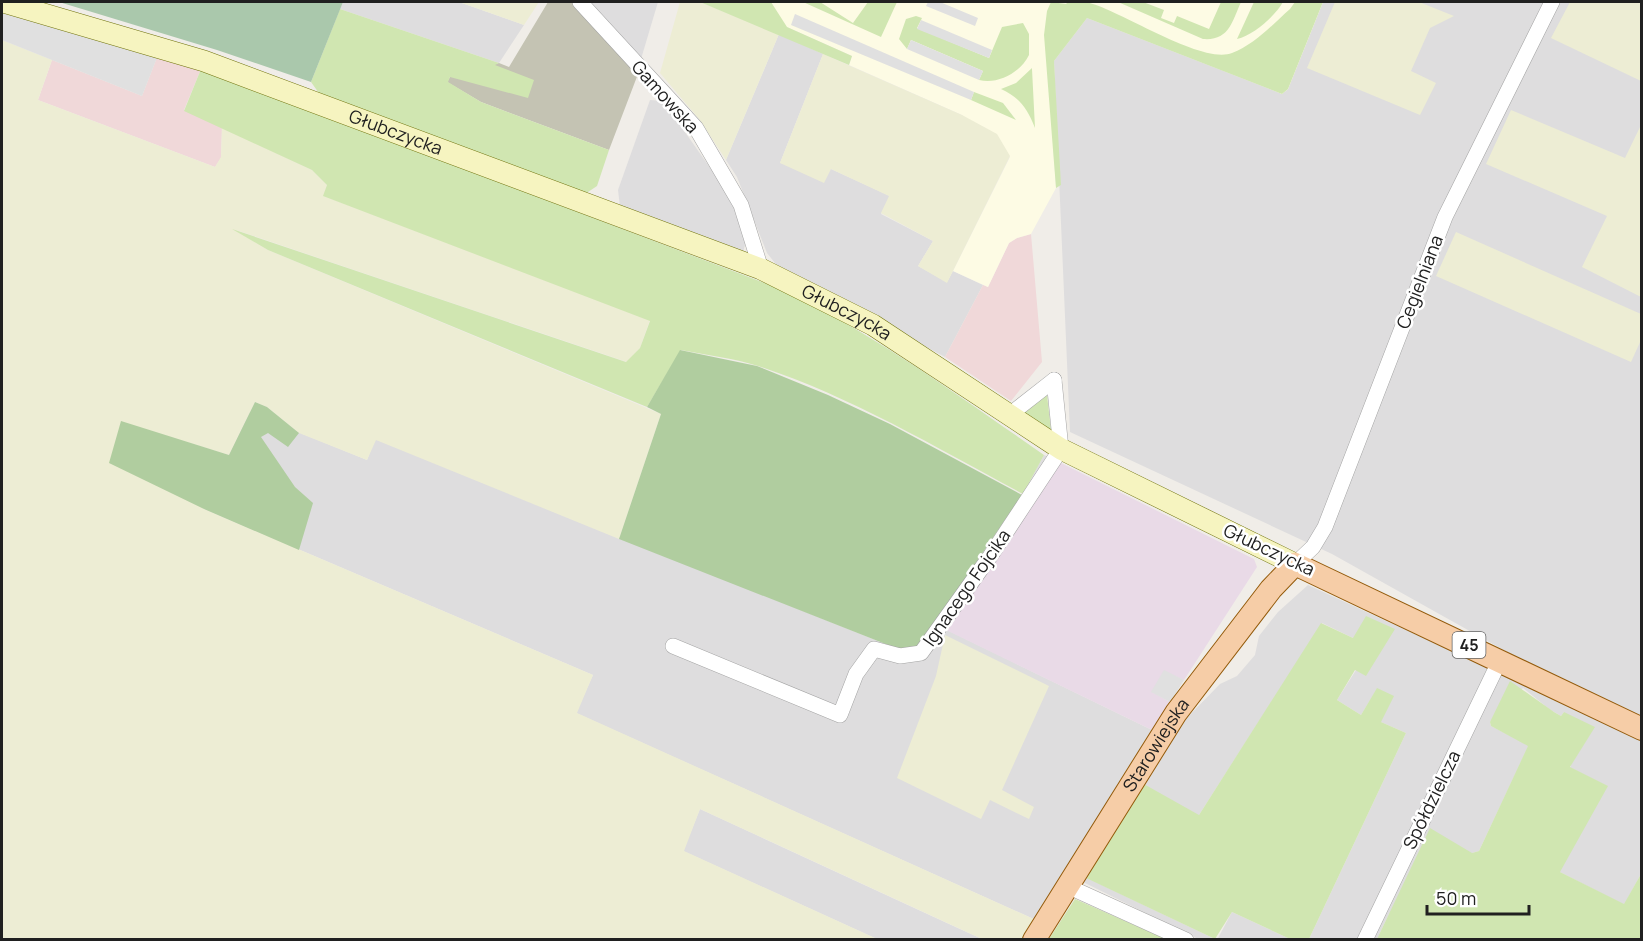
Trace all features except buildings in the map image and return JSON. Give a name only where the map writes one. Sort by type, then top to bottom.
[{"type":"main road","name":"Głubczycka","points":[[3,2],[204,61],[761,269],[873,324],[1008,416],[1061,449],[1295,564],[1641,729]]},
{"type":"main road","name":"Starowiejska","points":[[1034,939],[1176,713],[1271,589],[1295,564]]},
{"type":"street","name":"Gamowska","points":[[580,2],[696,128],[741,205],[761,269]]},
{"type":"street","name":"Cegielniana","points":[[1295,564],[1313,547],[1325,527],[1445,217],[1552,2]]},
{"type":"street","points":[[1008,416],[1054,380],[1061,449]]},
{"type":"street","name":"Ignacego Fojcika","points":[[673,646],[840,715],[856,674],[874,649],[900,656],[921,653],[991,555],[1061,449]]},
{"type":"street","name":"Spółdzielcza","points":[[1365,939],[1500,660]]},
{"type":"street","points":[[1067,886],[1186,939]]},
{"type":"shaded area","points":[[343,2],[459,2],[524,25],[499,63],[340,9]]},
{"type":"shaded area","points":[[548,2],[575,2],[638,74],[609,150],[481,102],[447,82],[450,77],[499,63],[509,67]]},
{"type":"shaded area","points":[[589,2],[658,2],[641,59]]},
{"type":"shaded area","points":[[704,2],[1323,2],[1288,89],[1282,94],[1082,8],[1047,53],[1056,188],[1031,234],[1009,243],[988,287],[953,271],[1010,157],[962,115],[849,65],[852,56],[787,27]]},
{"type":"shaded area","points":[[928,2],[940,2],[978,18],[975,26],[926,6]]},
{"type":"shaded area","points":[[1323,2],[1641,2],[1641,720],[1550,676],[1332,554],[1070,432],[1054,61],[1087,18],[1282,94],[1288,89]]},
{"type":"shaded area","points":[[2,7],[158,55],[142,96],[2,40]]},
{"type":"shaded area","points":[[795,14],[974,92],[971,100],[791,25]]},
{"type":"shaded area","points":[[921,20],[992,50],[989,58],[917,29]]},
{"type":"shaded area","points":[[779,34],[823,54],[780,163],[831,169],[890,196],[881,214],[933,241],[918,266],[947,282],[953,271],[983,285],[945,357],[779,268],[767,253],[737,177],[726,160]]},
{"type":"shaded area","points":[[911,40],[983,71],[979,80],[907,49]]},
{"type":"shaded area","points":[[158,55],[201,69],[184,110],[222,127],[221,158],[215,167],[38,100],[52,60],[142,96]]},
{"type":"shaded area","points":[[650,100],[663,101],[730,196],[747,238],[743,252],[620,207],[618,190]]},
{"type":"shaded area","points":[[1031,234],[1042,362],[1011,401],[945,357],[983,285],[988,287],[1009,243]]},
{"type":"shaded area","points":[[249,412],[367,460],[375,439],[888,645],[917,649],[1022,495],[1044,455],[1059,462],[945,629],[1152,730],[1036,920],[576,713],[593,675],[204,509]]},
{"type":"shaded area","points":[[1059,462],[1254,559],[1257,567],[1184,680],[1164,671],[1152,692],[1170,702],[1152,730],[944,629]]},
{"type":"shaded area","points":[[1308,585],[1641,738],[1641,874],[1624,905],[1560,872],[1528,747],[1479,851],[1472,853],[1389,914],[1377,939],[1309,939],[1406,733],[1381,722],[1377,689],[1361,715],[1337,700],[1356,670],[1366,675],[1353,638],[1322,623],[1199,815],[1085,877],[1215,939],[1198,939],[1081,881],[1178,727],[1220,684],[1237,676],[1255,655],[1259,636],[1278,612]],"holes":[[[1523,688],[1561,716],[1564,712],[1571,767],[1491,726],[1490,722]]]},
{"type":"shaded area","points":[[1164,670],[1184,680],[1170,702],[1151,692]]},
{"type":"shaded area","points":[[700,809],[982,939],[877,939],[683,851]]},
{"type":"shaded area","points":[[1232,912],[1290,939],[1217,940]]},
{"type":"green space","points":[[1075,1],[1086,2],[1181,44],[1218,55],[1232,53],[1256,40],[1295,2],[1323,2],[1288,89],[1282,94],[1087,18],[1054,61],[1061,185],[1056,188],[1044,35],[1047,11],[1051,2],[1066,4]]},
{"type":"green space","points":[[59,2],[343,2],[311,82],[217,50]]},
{"type":"green space","points":[[459,2],[539,2],[524,25]]},
{"type":"green space","points":[[680,2],[700,2],[779,34],[726,160],[699,119],[660,73]]},
{"type":"green space","points":[[700,2],[771,2],[787,27],[852,56],[849,65]]},
{"type":"green space","points":[[803,2],[820,2],[853,23],[868,2],[897,2],[881,37]]},
{"type":"green space","points":[[1118,2],[1143,2],[1164,10],[1161,18],[1174,23],[1177,16],[1209,29],[1221,2],[1241,2],[1232,23],[1224,33],[1212,39],[1203,39]]},
{"type":"green space","points":[[1254,2],[1283,2],[1263,24],[1250,34],[1237,39]]},
{"type":"green space","points":[[1335,2],[1419,2],[1454,16],[1430,28],[1411,71],[1436,83],[1420,115],[1307,68]]},
{"type":"green space","points":[[1570,2],[1641,2],[1641,81],[1551,38]]},
{"type":"green space","points":[[340,9],[499,63],[495,65],[534,80],[528,98],[450,77],[448,82],[481,102],[609,150],[597,186],[585,194],[321,96],[311,82]]},
{"type":"green space","points":[[916,16],[922,18],[917,28],[989,58],[1002,27],[1023,23],[1029,34],[1029,55],[1015,72],[1008,76],[994,81],[979,80],[983,71],[911,40],[907,49],[899,39],[906,19]]},
{"type":"green space","points":[[2,40],[52,60],[38,100],[215,167],[221,157],[222,127],[312,170],[327,185],[324,196],[650,320],[640,348],[627,362],[236,230],[268,250],[661,414],[619,539],[376,440],[367,460],[299,433],[267,407],[255,402],[229,455],[121,422],[204,509],[593,675],[577,713],[1036,920],[1023,939],[982,939],[700,809],[684,851],[877,939],[2,939]]},
{"type":"green space","points":[[823,54],[962,115],[997,134],[1010,156],[947,283],[918,266],[933,241],[881,213],[889,196],[831,169],[824,183],[780,163]]},
{"type":"green space","points":[[1032,68],[1035,128],[1022,104],[1001,89],[1016,83]]},
{"type":"green space","points":[[201,69],[783,290],[884,346],[1044,455],[1023,494],[893,424],[826,392],[749,363],[681,350],[647,407],[268,250],[232,229],[626,362],[640,348],[650,321],[323,196],[327,185],[312,170],[184,111]]},
{"type":"green space","points":[[974,92],[1003,103],[1016,120],[971,100]]},
{"type":"green space","points":[[1511,110],[1625,158],[1641,125],[1641,297],[1582,267],[1607,216],[1486,164]]},
{"type":"green space","points":[[1456,232],[1641,314],[1641,340],[1631,362],[1436,276]]},
{"type":"green space","points":[[680,350],[757,366],[828,395],[890,424],[1022,495],[917,649],[904,651],[619,539],[661,414],[647,407]]},
{"type":"green space","points":[[1047,395],[1051,429],[1047,432],[1023,413]]},
{"type":"green space","points":[[255,402],[267,407],[299,433],[288,447],[268,433],[261,437],[295,487],[313,503],[299,550],[204,509],[109,463],[121,421],[229,455]]},
{"type":"green space","points":[[1366,616],[1395,629],[1366,676],[1355,670],[1337,700],[1361,715],[1377,688],[1394,696],[1381,722],[1406,733],[1309,939],[1290,939],[1232,912],[1215,939],[1084,877],[1142,783],[1199,815],[1321,623],[1353,638]]},
{"type":"green space","points":[[945,635],[1049,686],[1002,790],[1034,807],[1029,819],[990,800],[981,819],[897,778],[936,676]]},
{"type":"green space","points":[[1510,681],[1561,716],[1564,712],[1595,727],[1570,767],[1608,786],[1560,872],[1624,904],[1641,874],[1641,939],[1377,939],[1430,828],[1472,853],[1479,851],[1528,746],[1491,726],[1490,722]]},
{"type":"green space","points":[[1075,899],[1166,939],[1049,939]]}]
